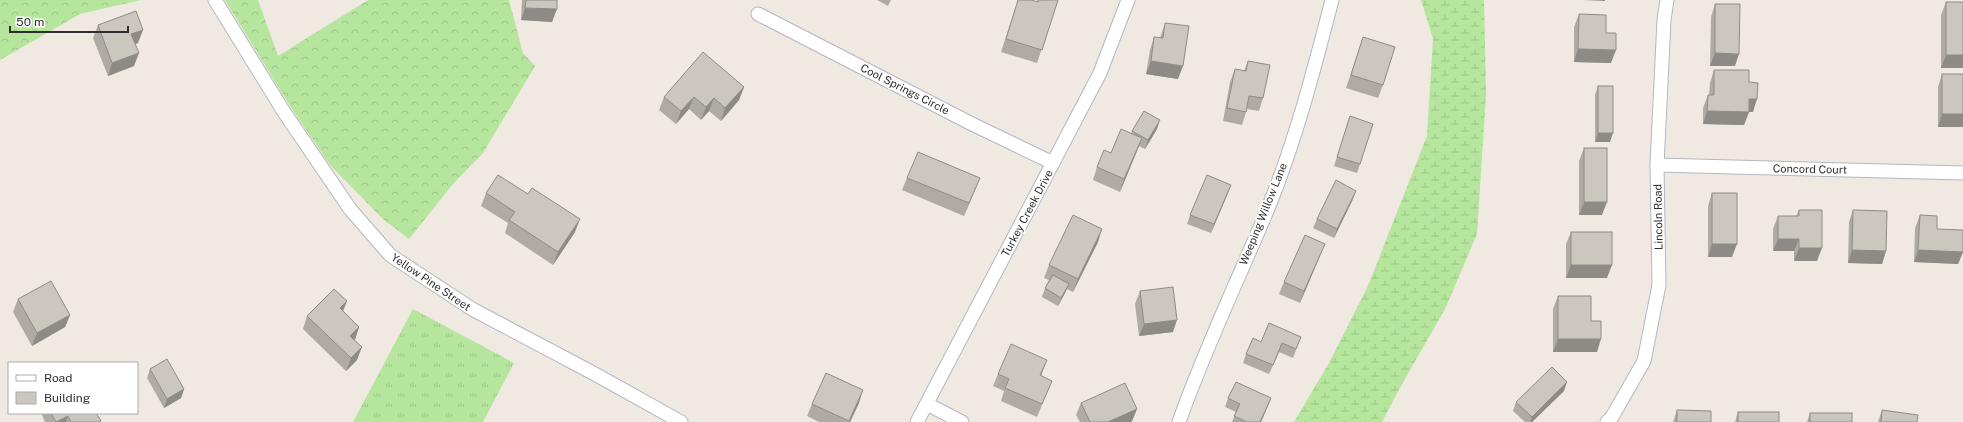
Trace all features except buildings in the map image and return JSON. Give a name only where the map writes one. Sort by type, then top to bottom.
[{"type":"street","name":"Yellow Pine Street","points":[[215,0],[284,112],[350,209],[390,255],[472,309],[592,372],[681,422]]},
{"type":"street","name":"Turkey Creek Drive","points":[[917,422],[1100,73],[1128,0]]},
{"type":"street","name":"Weeping Willow Lane","points":[[1179,422],[1195,379],[1269,205],[1304,106],[1332,0]]},
{"type":"street","name":"Lincoln Road","points":[[1607,422],[1612,417],[1644,361],[1659,285],[1657,165],[1664,20],[1667,0]]},
{"type":"street","name":"Cool Springs Circle","points":[[758,14],[972,124],[1053,163]]},
{"type":"street","name":"Concord Court","points":[[1657,165],[1963,173]]},
{"type":"street","points":[[927,404],[962,422]]},
{"type":"green space","points":[[0,0],[141,0],[80,14],[0,60]]},
{"type":"green space","points":[[225,0],[258,0],[278,56],[368,0],[509,0],[523,53],[535,66],[483,153],[453,184],[409,239],[383,219],[330,165],[290,106]]},
{"type":"green space","points":[[1421,0],[1484,0],[1486,95],[1477,234],[1445,309],[1382,422],[1294,422],[1329,363],[1368,286],[1427,136],[1433,39]]},
{"type":"green space","points":[[413,309],[514,363],[483,422],[353,422]]}]
